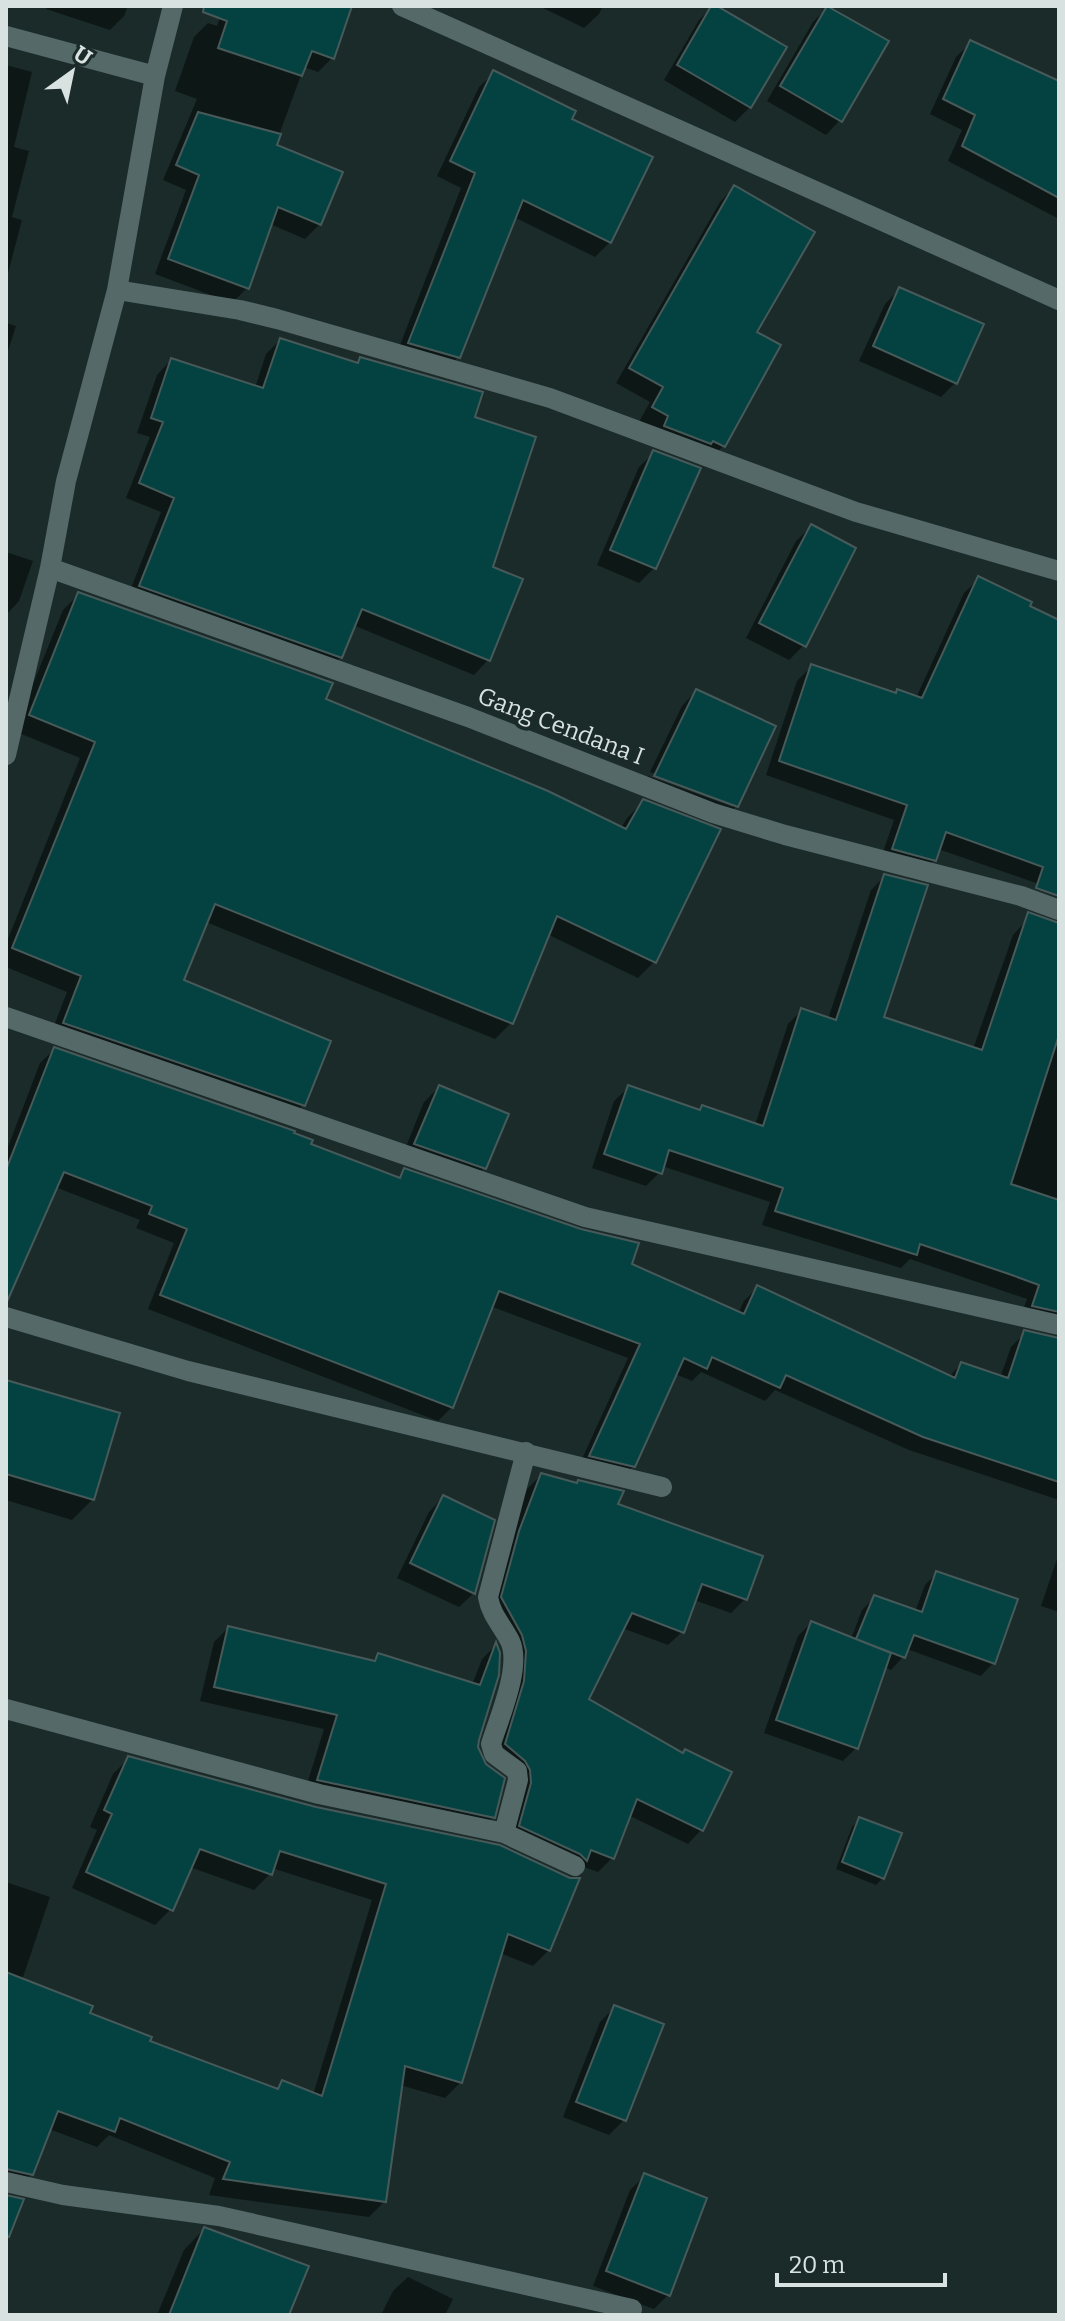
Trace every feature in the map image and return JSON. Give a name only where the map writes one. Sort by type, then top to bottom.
[{"type":"street","points":[[6,755],[50,568],[66,481],[117,290],[155,76],[173,6]]},
{"type":"street","points":[[402,6],[1059,300]]},
{"type":"street","points":[[6,36],[155,76]]},
{"type":"street","points":[[117,290],[277,319],[550,398],[856,512],[1059,571]]},
{"type":"street","name":"Gang Cendana I","points":[[50,568],[468,717],[713,813],[785,835],[1021,896],[1059,910]]},
{"type":"street","points":[[6,1017],[585,1217],[1059,1325]]},
{"type":"street","points":[[6,1317],[188,1371],[662,1487]]},
{"type":"street","points":[[504,1833],[518,1780],[517,1771],[494,1754],[491,1744],[515,1662],[511,1643],[490,1612],[488,1597],[526,1452]]},
{"type":"street","points":[[6,1709],[319,1794],[504,1833],[575,1866]]},
{"type":"street","points":[[6,2182],[63,2195],[219,2216],[632,2309]]},
{"type":"building","points":[[204,6],[352,6],[334,59],[312,51],[302,76],[218,48],[227,21],[203,12]]},
{"type":"building","points":[[711,6],[717,6],[787,47],[751,108],[677,65]]},
{"type":"building","points":[[827,6],[889,41],[842,122],[780,86]]},
{"type":"building","points":[[970,40],[1059,81],[1059,198],[962,146],[975,115],[943,99]]},
{"type":"building","points":[[493,70],[576,111],[572,119],[653,157],[611,243],[523,200],[460,358],[408,343],[475,173],[450,161]]},
{"type":"building","points":[[198,112],[281,134],[277,145],[343,172],[321,225],[278,207],[249,289],[168,259],[199,175],[176,165]]},
{"type":"building","points":[[734,185],[815,232],[757,332],[781,345],[725,447],[664,426],[668,416],[652,407],[663,387],[629,368]]},
{"type":"building","points":[[899,287],[984,324],[957,384],[873,346]]},
{"type":"building","points":[[280,338],[358,363],[360,357],[483,392],[475,417],[536,437],[493,567],[523,579],[490,661],[362,609],[342,658],[139,586],[174,498],[139,483],[163,422],[151,418],[171,358],[263,388]]},
{"type":"building","points":[[653,450],[701,468],[656,569],[610,550]]},
{"type":"building","points":[[811,524],[856,548],[806,647],[759,623]]},
{"type":"building","points":[[978,576],[1032,602],[1030,606],[1059,620],[1059,896],[1036,888],[1043,867],[946,832],[936,861],[892,849],[907,805],[779,761],[811,664],[896,693],[897,689],[922,698]]},
{"type":"building","points":[[78,592],[333,683],[326,699],[548,791],[626,829],[643,799],[721,829],[656,963],[557,916],[513,1024],[215,904],[184,980],[331,1041],[305,1106],[63,1023],[81,976],[12,948],[95,742],[29,715]]},
{"type":"building","points":[[696,689],[776,726],[738,807],[654,776]]},
{"type":"building","points":[[884,874],[928,885],[884,1017],[982,1050],[1028,912],[1059,923],[1059,1035],[1011,1184],[1059,1200],[1059,1312],[1032,1306],[1039,1285],[1009,1274],[920,1244],[917,1255],[775,1211],[783,1188],[669,1150],[662,1174],[604,1154],[628,1085],[700,1110],[702,1105],[763,1126],[801,1008],[836,1020]]},
{"type":"building","points":[[54,1047],[295,1131],[313,1140],[311,1144],[400,1178],[404,1168],[581,1229],[639,1243],[632,1264],[744,1314],[757,1285],[955,1378],[961,1362],[1008,1378],[1024,1330],[1059,1338],[1059,1482],[923,1437],[786,1375],[780,1388],[712,1357],[707,1369],[684,1358],[635,1467],[589,1456],[640,1344],[499,1291],[453,1408],[160,1295],[187,1229],[149,1214],[152,1206],[64,1172],[6,1304],[6,1170]]},
{"type":"building","points":[[439,1085],[509,1114],[486,1169],[414,1144]]},
{"type":"building","points":[[6,1380],[120,1413],[94,1500],[6,1474]]},
{"type":"building","points":[[541,1473],[624,1491],[618,1504],[763,1556],[747,1600],[702,1584],[684,1633],[632,1613],[589,1699],[683,1753],[685,1749],[732,1772],[703,1831],[637,1799],[614,1859],[591,1850],[587,1861],[580,1854],[519,1826],[531,1783],[530,1770],[525,1761],[505,1744],[524,1681],[526,1651],[522,1635],[501,1597],[519,1531]]},
{"type":"building","points":[[443,1495],[495,1520],[475,1594],[410,1563]]},
{"type":"building","points":[[936,1571],[1018,1599],[995,1664],[914,1635],[905,1658],[856,1639],[874,1595],[922,1612]]},
{"type":"building","points":[[811,1621],[891,1653],[858,1749],[776,1720]]},
{"type":"building","points":[[228,1626],[375,1661],[378,1653],[480,1685],[496,1642],[500,1653],[499,1675],[478,1747],[486,1764],[505,1778],[495,1818],[317,1780],[337,1715],[214,1687]]},
{"type":"building","points":[[128,1756],[316,1807],[500,1845],[570,1878],[580,1878],[550,1951],[508,1934],[462,2083],[405,2066],[386,2202],[223,2179],[230,2162],[120,2118],[115,2132],[58,2111],[33,2175],[6,2169],[6,1972],[93,2006],[90,2013],[152,2037],[150,2041],[278,2089],[282,2080],[322,2096],[386,1884],[280,1851],[272,1875],[200,1849],[173,1911],[86,1872],[112,1814],[104,1810]]},
{"type":"building","points":[[859,1817],[902,1833],[884,1879],[842,1862]]},
{"type":"building","points":[[614,2005],[664,2024],[626,2121],[576,2102]]},
{"type":"building","points":[[644,2173],[707,2198],[670,2296],[606,2271]]},
{"type":"building","points":[[6,2195],[24,2199],[9,2237],[6,2236]]},
{"type":"building","points":[[204,2227],[309,2266],[289,2315],[169,2315]]}]
